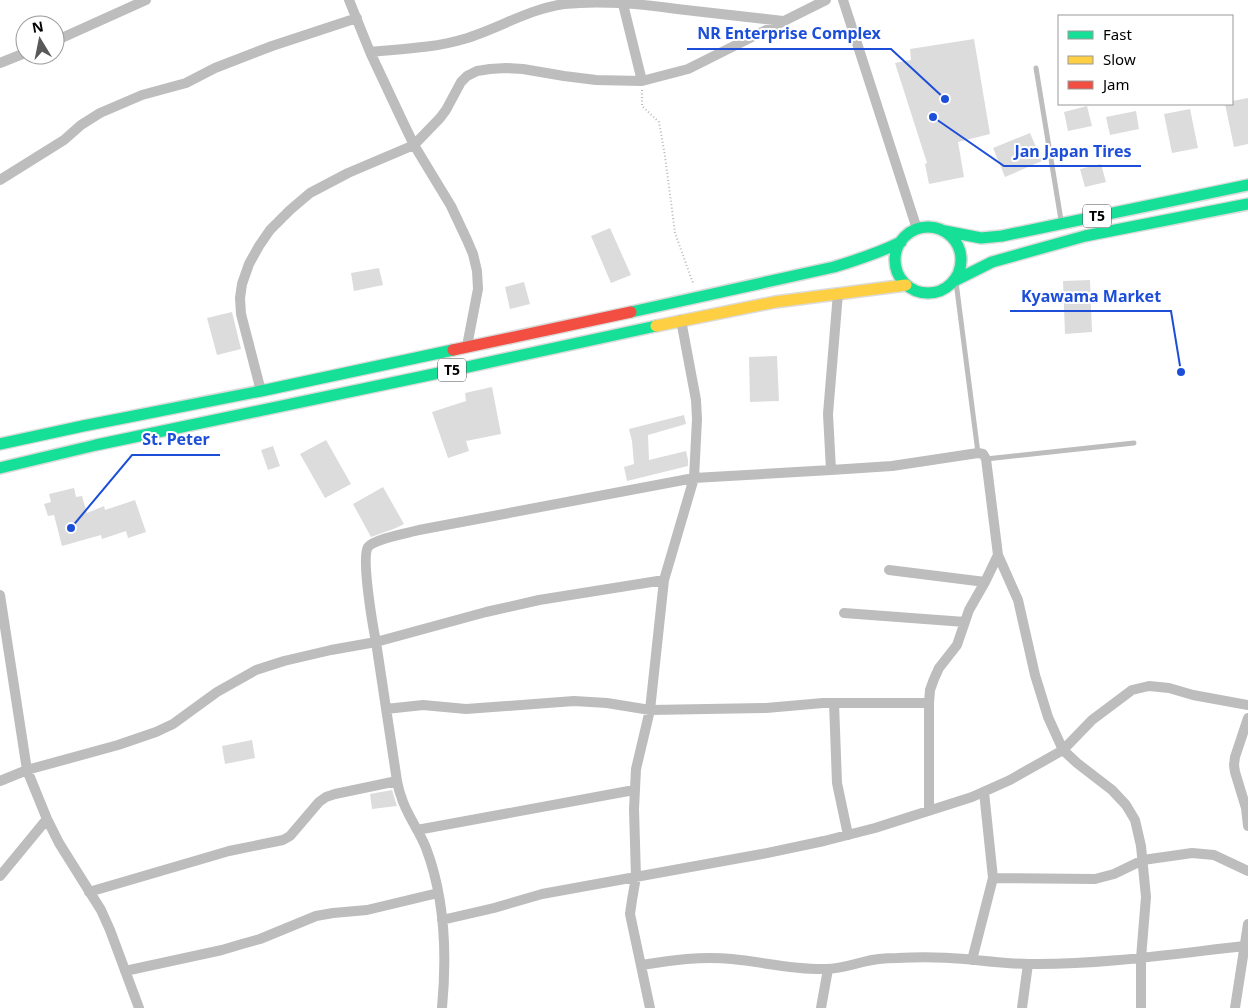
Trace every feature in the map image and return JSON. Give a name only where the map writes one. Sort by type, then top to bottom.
[{"type":"highway","name":"T5","points":[[0,444],[261,391],[842,265],[881,252],[901,242],[905,236],[917,229],[928,227],[982,238],[1002,236],[1248,185]]},
{"type":"highway","name":"T5","points":[[0,468],[681,320],[776,302],[906,285],[918,292],[932,294],[945,289],[956,280],[992,262],[1033,250],[1084,236],[1248,204]]},
{"type":"highway","points":[[945,231],[955,240],[961,253],[961,267],[956,280]]},
{"type":"highway","points":[[901,242],[895,261],[898,275],[906,285]]},
{"type":"street","points":[[65,36],[146,0]]},
{"type":"street","points":[[349,0],[370,52],[414,146],[451,206],[467,240],[477,271],[478,289],[468,346]]},
{"type":"street","points":[[261,391],[241,314],[240,298],[242,284],[249,264],[259,246],[270,230],[310,193],[348,173],[414,146],[440,118],[461,82],[467,76],[477,71],[514,68],[596,80],[642,81],[688,69],[826,0]]},
{"type":"street","points":[[843,0],[917,229]]},
{"type":"street","points":[[370,52],[443,45],[485,32],[528,12],[577,2],[622,1],[783,21]]},
{"type":"street","points":[[622,1],[642,81]]},
{"type":"street","points":[[0,180],[64,140],[81,125],[100,113],[142,96],[186,83],[215,68],[272,46],[357,18]]},
{"type":"street","points":[[0,63],[15,57]]},
{"type":"street","points":[[831,470],[828,414],[838,293]]},
{"type":"street","points":[[650,1008],[630,914],[636,876],[634,790],[636,769],[650,710],[664,580],[694,478],[696,400],[681,320]]},
{"type":"street","points":[[442,1008],[444,979],[442,920],[435,874],[425,845],[401,797],[397,781],[366,569],[367,548],[392,536],[419,530],[694,478],[892,466],[982,456],[998,555],[1018,600],[1035,675],[1048,717],[1062,750],[1112,790],[1126,805],[1135,820],[1141,846],[1146,897],[1140,958],[1141,1008]]},
{"type":"street","points":[[929,811],[930,690],[939,668],[957,645],[969,610],[998,555]]},
{"type":"street","points":[[889,570],[985,582]]},
{"type":"street","points":[[0,781],[27,770],[118,745],[156,732],[173,724],[217,692],[256,670],[284,661],[376,642],[486,612],[540,600],[664,580]]},
{"type":"street","points":[[0,594],[27,770],[59,843],[101,910],[139,1008]]},
{"type":"street","points":[[844,613],[966,622]]},
{"type":"street","points":[[442,920],[542,894],[762,854],[848,835],[972,797],[1010,780],[1062,750],[1092,720],[1132,690],[1149,686],[1169,688],[1193,695],[1248,705]]},
{"type":"street","points":[[386,709],[423,705],[466,709],[574,701],[606,703],[650,710],[766,708],[834,703],[929,703]]},
{"type":"street","points":[[834,703],[837,783],[848,835]]},
{"type":"street","points":[[1248,718],[1234,765],[1246,808],[1248,826]]},
{"type":"street","points":[[89,892],[229,851],[284,840],[290,836],[319,802],[326,797],[397,781]]},
{"type":"street","points":[[417,830],[634,790]]},
{"type":"street","points":[[972,960],[992,878],[984,792]]},
{"type":"street","points":[[0,876],[47,819]]},
{"type":"street","points":[[992,878],[1095,879],[1114,874],[1142,860],[1192,853],[1214,855],[1248,871]]},
{"type":"street","points":[[126,971],[260,939],[316,916],[367,910],[438,893]]},
{"type":"street","points":[[1235,1008],[1248,924]]},
{"type":"street","points":[[642,965],[697,957],[730,959],[798,968],[828,969],[879,959],[929,957],[1028,964],[1082,963],[1244,946]]},
{"type":"street","points":[[1022,1008],[1028,964]]},
{"type":"street","points":[[821,1008],[828,969]]},
{"type":"lane","points":[[1036,68],[1062,223]]},
{"type":"lane","points":[[956,280],[982,456],[1134,444]]},
{"type":"path","points":[[642,81],[642,106],[659,122],[674,233],[698,297]]},
{"type":"building","points":[[974,39],[990,134],[958,142],[964,177],[929,184],[925,164],[927,163],[895,63],[911,60],[910,49]]},
{"type":"building","points":[[1248,98],[1248,144],[1234,147],[1225,105],[1233,105],[1233,101]]},
{"type":"building","points":[[1087,106],[1092,126],[1068,131],[1064,112]]},
{"type":"building","points":[[1190,109],[1198,148],[1172,153],[1164,114]]},
{"type":"building","points":[[1136,111],[1139,129],[1110,135],[1106,117]]},
{"type":"building","points":[[1030,133],[1042,161],[1005,177],[993,148]]},
{"type":"building","points":[[1101,164],[1106,182],[1085,187],[1080,169]]},
{"type":"building","points":[[610,228],[631,275],[611,283],[591,236]]},
{"type":"building","points":[[379,268],[383,285],[354,291],[351,273]]},
{"type":"building","points":[[1090,280],[1092,332],[1065,334],[1063,281]]},
{"type":"building","points":[[524,282],[530,304],[510,309],[505,287]]},
{"type":"building","points":[[232,312],[241,349],[217,355],[207,318]]},
{"type":"building","points":[[777,356],[779,401],[750,402],[749,357]]},
{"type":"building","points":[[492,387],[501,434],[466,441],[469,451],[448,458],[432,412],[466,401],[465,393]]},
{"type":"building","points":[[684,415],[686,424],[648,435],[649,460],[686,451],[688,466],[627,481],[624,467],[634,464],[629,429]]},
{"type":"building","points":[[326,440],[351,484],[325,498],[300,454]]},
{"type":"building","points":[[273,446],[280,466],[268,470],[261,450]]},
{"type":"building","points":[[383,487],[404,524],[371,537],[353,504]]},
{"type":"building","points":[[74,488],[76,497],[82,496],[87,513],[104,506],[105,510],[135,500],[146,532],[128,538],[126,531],[102,539],[101,535],[62,546],[54,515],[48,516],[44,504],[51,502],[49,494]]},
{"type":"building","points":[[252,740],[255,758],[225,764],[222,746]]},
{"type":"building","points":[[392,790],[397,806],[372,809],[370,794]]},
{"type":"traffic: fast","points":[[945,231],[981,238],[1002,236],[1248,185]]},
{"type":"traffic: fast","points":[[956,280],[992,262],[1085,236],[1248,204]]},
{"type":"traffic: fast","points":[[934,227],[952,236],[959,247],[961,260],[959,273],[952,284],[941,291],[922,293],[904,284],[897,273],[895,254],[904,236],[915,229],[934,227]]},
{"type":"traffic: fast","points":[[631,312],[834,267],[860,259],[901,242]]},
{"type":"traffic: fast","points":[[0,468],[96,445],[656,326]]},
{"type":"traffic: fast","points":[[0,444],[453,350]]},
{"type":"traffic: slow","points":[[656,326],[775,302],[906,285]]},
{"type":"traffic: jam","points":[[453,350],[631,312]]},
{"type":"place","name":"NR Enterprise Complex","points":[[945,99]]},
{"type":"place","name":"Jan Japan Tires","points":[[933,117]]},
{"type":"place","name":"Kyawama Market","points":[[1181,372]]},
{"type":"place","name":"St. Peter","points":[[71,528]]}]
